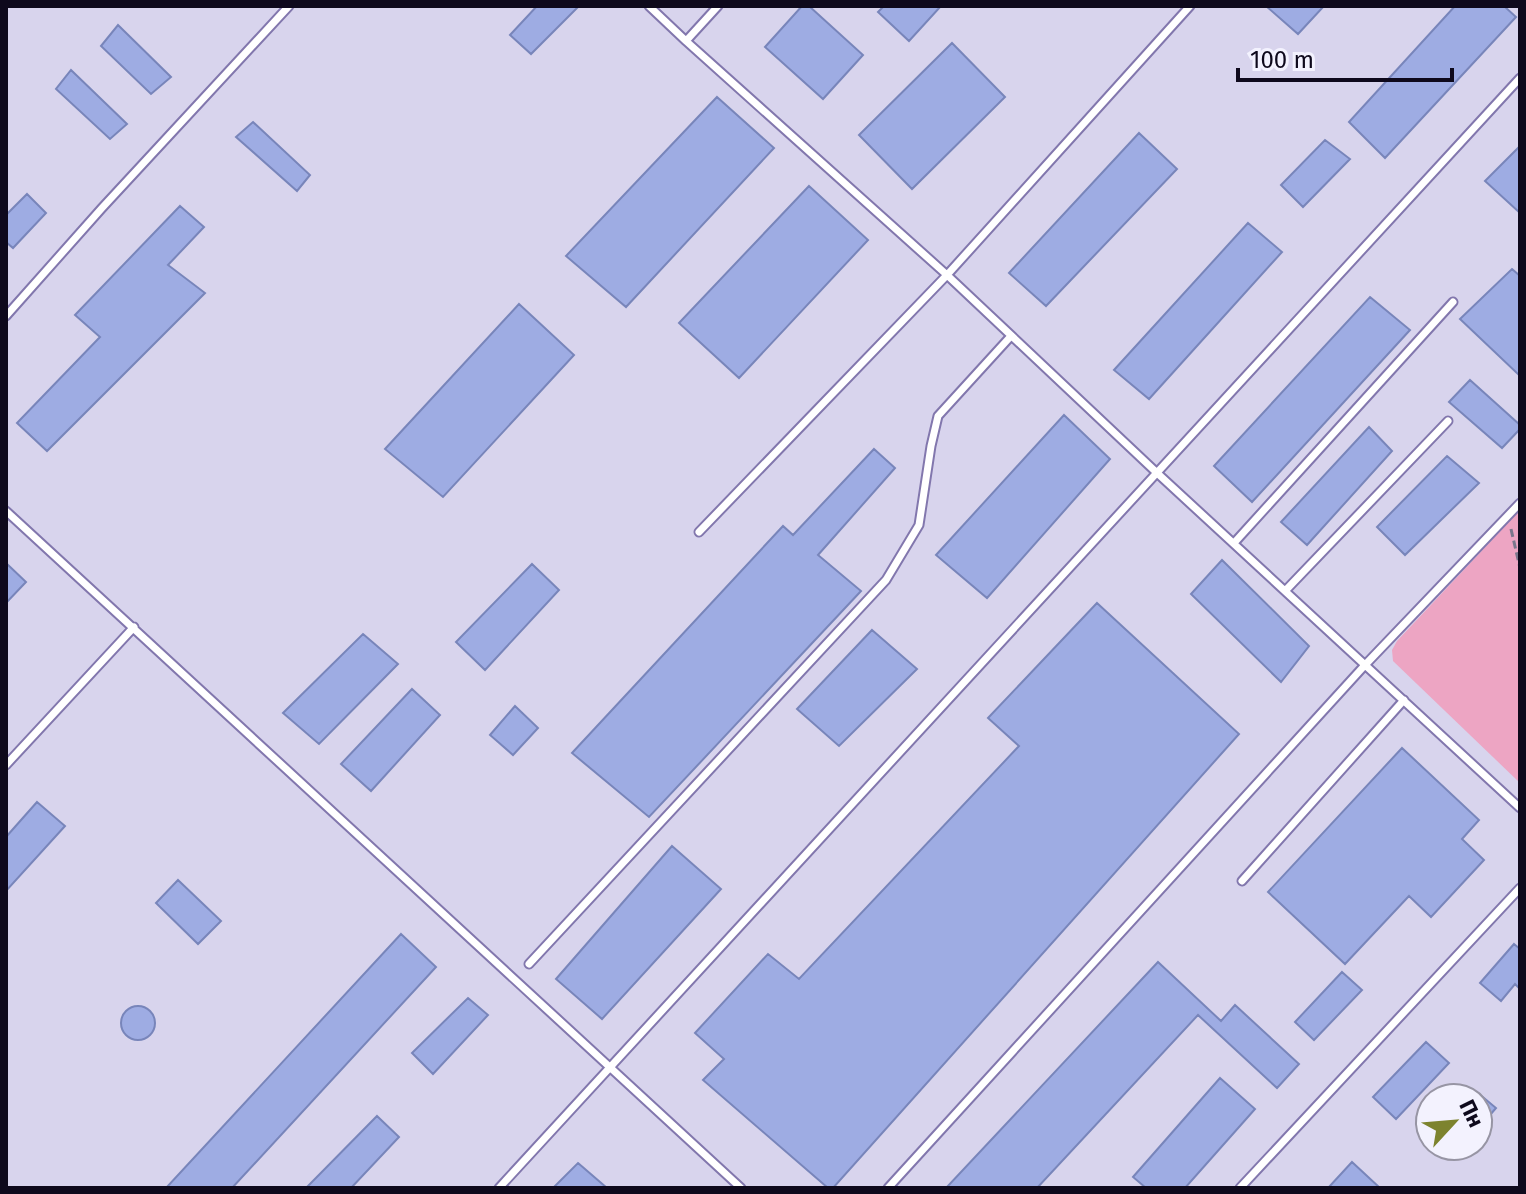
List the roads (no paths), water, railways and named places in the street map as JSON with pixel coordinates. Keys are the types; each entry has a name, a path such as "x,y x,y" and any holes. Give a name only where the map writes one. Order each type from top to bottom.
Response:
{"lane":[{"path":"6,316 289,6"},
{"path":"649,6 947,275 1520,808"},
{"path":"686,41 718,6"},
{"path":"699,532 947,275 1190,6"},
{"path":"499,1188 1520,78"},
{"path":"1234,543 1453,302"},
{"path":"529,964 886,580 919,525 938,416 1011,336"},
{"path":"1285,591 1448,421"},
{"path":"888,1188 1365,665 1520,503"},
{"path":"6,511 741,1188"},
{"path":"6,765 134,627"},
{"path":"1242,881 1404,700"},
{"path":"1240,1188 1520,888"}]}
